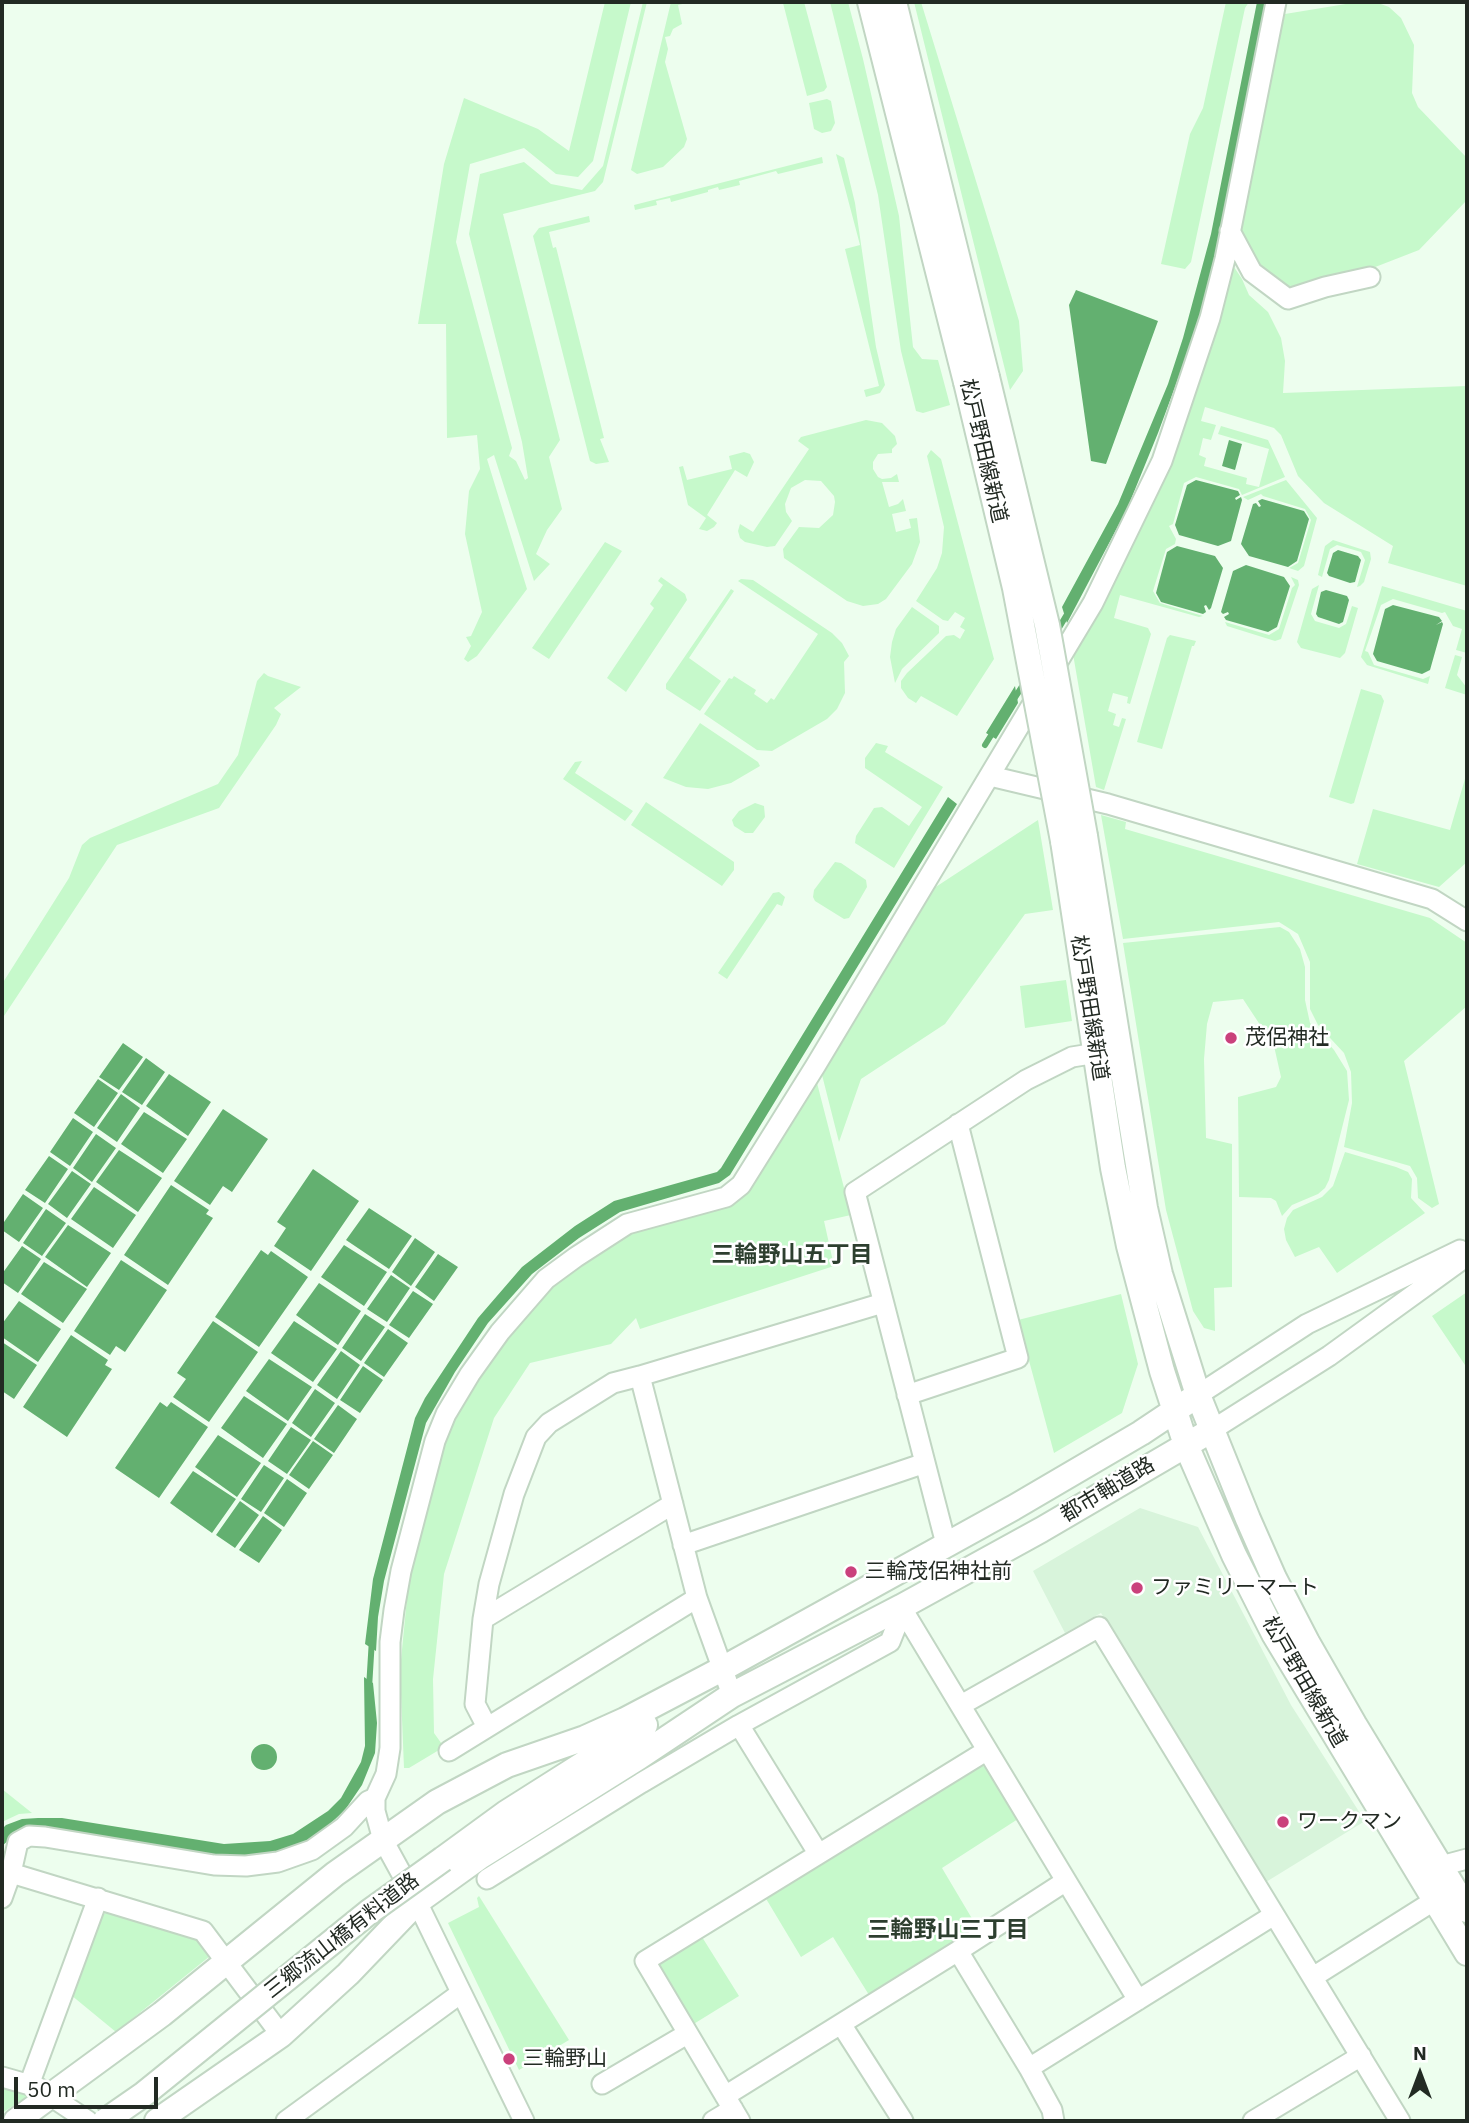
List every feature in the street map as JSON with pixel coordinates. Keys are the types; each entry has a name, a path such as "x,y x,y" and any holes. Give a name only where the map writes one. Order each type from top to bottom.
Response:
{"main road":[{"name":"松戸野田線新道","path":"870,2 1047,625 1074,838 1097,1053 1114,1168 1129,1246 1174,1411 1234,1555 1274,1634 1467,1953"},
{"name":"松戸野田線新道","path":"894,2 977,379"},
{"name":"松戸野田線新道","path":"1074,838 1145,1208 1160,1274 1198,1395 1226,1470 1307,1642 1467,1910"},
{"name":"都市軸道路","path":"722,1669 1130,1439 1198,1395"},
{"name":"都市軸道路","path":"732,1695 898,1617 1212,1430"},
{"name":"三郷流山橋有料道路","path":"105,2121 145,2094 369,1912 506,1813 666,1711 722,1669"},
{"path":"16,2121 162,2014 335,1874 437,1802 485,1775 625,1720 722,1669"},
{"name":"三郷流山橋有料道路","path":"588,1762 673,1718 732,1695"},
{"path":"157,2121 281,2035 348,1974 417,1902 481,1856 732,1695"}],"street":[{"path":"524,2121 417,1902 383,1840 375,1811 375,1798 386,1774 390,1748 390,1642 401,1571 435,1441 452,1404 500,1332 547,1279 627,1224 726,1197 741,1185 1093,603 1162,461 1210,318 1276,2"},
{"path":"1230,231 1252,272 1288,299 1370,277"},
{"path":"990,776 1108,804 1432,899 1467,921"},
{"path":"946,1544 855,1192 1026,1080 1072,1057 1097,1053"},
{"path":"907,1395 1018,1359 958,1124"},
{"path":"1198,1395 1307,1324 1467,1247"},
{"name":"都市軸道路","path":"1212,1430 1329,1356 1467,1256"},
{"path":"487,1727 475,1704 489,1584 514,1494 536,1437 549,1423 613,1383 883,1303"},
{"path":"640,1376 697,1598 732,1695"},
{"path":"683,1545 925,1463"},
{"path":"483,1619 673,1504"},
{"path":"449,1751 697,1598"},
{"path":"898,1617 961,1704 986,1751 1138,2000"},
{"path":"487,1879 739,1725 890,1642 898,1617"},
{"path":"961,1704 1099,1626 1400,2121"},
{"path":"739,1725 818,1853"},
{"path":"733,2109 645,1961 986,1751"},
{"path":"2,1898 18,1842 29,1836 214,1865 246,1866 278,1862 312,1850 344,1827 368,1801 375,1798"},
{"path":"1441,1866 1467,1859"},
{"path":"11,1873 203,1931 281,2035"},
{"path":"713,2121 733,2109 841,2024 1066,1881"},
{"path":"29,2085 98,1898"},
{"path":"1313,1977 1435,1900"},
{"path":"1029,2068 1274,1915"},
{"path":"958,1951 1029,2068 1052,2110 1055,2121"},
{"path":"286,2121 461,1993"},
{"path":"841,2024 903,2121"},
{"path":"602,2084 687,2034"},
{"path":"1253,2121 1360,2056"},
{"path":"2,2077 29,2085 52,2096 88,2121"}],"shaded area":[{"path":"605,2 631,2 593,161 578,177 556,174 524,148 470,164 456,242 512,448 509,456 516,461 525,480 528,478 522,442 469,234 480,174 524,162 551,184 582,190 603,166 643,2 647,2 603,182 595,191 503,214 560,440 549,457 562,509 547,530 536,554 550,564 534,581 494,455 487,459 527,589 477,656 468,662 464,659 471,646 466,637 471,636 482,612 465,534 469,491 480,469 477,435 447,438 446,324 418,324 444,164 464,98 538,129 569,151"},
{"path":"671,2 691,2 678,5 682,24 673,29 670,36 665,37 668,49 665,62 687,139 684,147 663,167 637,174 631,170"},
{"path":"804,2 827,87 824,91 807,96 783,3"},
{"path":"830,2 848,2 863,59 899,216 913,347 922,359 938,360 950,405 923,413 916,411 901,351 878,195"},
{"path":"914,2 921,2 1019,321 1023,371 1010,390"},
{"path":"1226,2 1249,2 1245,8 1191,262 1185,269 1161,264 1190,134 1203,108"},
{"path":"1257,2 1267,2 1215,262 1192,341 1127,509 1067,623 1062,607 1118,504 1168,384 1183,338 1211,234"},
{"path":"1358,2 1378,3 1389,7 1401,18 1414,45 1412,93 1418,107 1467,158 1467,200 1419,250 1347,278 1290,291 1254,264 1241,230 1260,139 1262,112 1285,14"},
{"path":"827,99 831,101 835,123 831,131 822,133 814,129 809,103"},
{"path":"836,154 844,158 855,203 876,347 885,385 880,393 866,397 864,390 879,386 845,249 860,245"},
{"path":"822,157 823,163 778,174 776,171 739,181 740,185 719,190 718,187 671,202 670,198 656,201 657,205 635,210 634,205"},
{"path":"589,216 590,222 549,232 553,248 556,247 604,438 600,439 609,462 596,464 590,461 533,236 539,228"},
{"path":"1234,267 1249,295 1268,312 1281,338 1285,361 1283,393 1467,386 1467,586 1388,563 1393,546 1324,503 1298,476 1281,435 1274,428 1205,407 1201,421 1216,425 1211,440 1203,438 1199,455 1206,458 1204,466 1247,478 1246,484 1259,487 1269,449 1218,434 1221,426 1268,440 1285,477 1242,495 1239,489 1196,477 1184,483 1173,524 1169,526 1176,539 1175,544 1166,549 1153,591 1160,603 1203,616 1120,595 1114,618 1148,628 1151,634 1130,704 1127,703 1128,697 1113,693 1108,711 1116,714 1113,725 1119,727 1122,718 1126,719 1104,790 1096,787 1073,654 1111,589 1160,487 1213,344"},
{"path":"1076,290 1158,321 1106,464 1091,461 1069,305"},
{"path":"866,420 882,423 895,436 897,444 892,453 878,454 873,462 873,469 882,479 897,474 899,482 882,482 889,507 903,499 906,511 892,514 896,532 911,528 909,519 917,518 920,542 912,564 886,599 878,604 863,606 847,601 784,558 783,549 799,527 819,528 833,515 834,496 821,481 805,480 791,488 785,504 786,512 792,521 775,546 745,542 738,531 740,524 753,532 809,449 798,441 801,437"},
{"path":"1229,440 1242,444 1235,470 1222,466"},
{"path":"931,450 941,459 994,659 957,716 921,696 916,703 908,698 901,688 901,681 907,673 946,636 954,635 960,639 965,630 960,627 965,618 955,612 948,621 943,620 916,601 937,568 942,553 944,527 927,456"},
{"path":"744,452 750,454 754,462 747,477 735,470 707,515 717,523 707,531 699,529 706,518 688,505 679,467 683,466 687,480 732,469 729,456"},
{"path":"1196,480 1238,491 1240,495 1235,498 1236,500 1241,497 1242,500 1231,541 1218,546 1179,535 1175,525 1187,485"},
{"path":"1286,480 1317,518 1304,566 1298,571 1289,568 1298,563 1311,520 1305,509 1261,494 1248,500 1243,497"},
{"path":"1262,499 1304,511 1309,519 1297,561 1288,567 1249,556 1241,544 1253,504 1261,506 1258,501"},
{"path":"1333,540 1370,552 1371,559 1364,582 1360,586 1357,587 1365,560 1361,552 1337,545 1330,549 1322,577 1318,575 1325,546"},
{"path":"605,542 622,551 549,659 532,648"},
{"path":"1177,546 1215,556 1223,568 1211,608 1209,610 1204,606 1206,612 1203,614 1161,602 1156,593 1167,552"},
{"path":"1338,550 1358,556 1361,560 1355,582 1350,583 1327,573 1333,553"},
{"path":"1246,565 1284,577 1290,586 1277,627 1268,632 1226,620 1224,617 1228,612 1221,612 1233,571"},
{"path":"661,577 685,594 687,600 626,692 607,678 654,608 650,604 663,585 658,581"},
{"path":"1291,577 1298,580 1299,585 1281,639 1275,641 1227,626 1225,622 1269,635 1279,629 1295,585"},
{"path":"753,580 832,633 849,656 844,662 845,693 837,709 827,719 772,751 757,750 704,714 729,678 734,676 756,690 754,694 767,703 771,698 774,700 818,634 738,581"},
{"path":"1319,585 1311,614 1315,621 1339,628 1346,624 1352,606 1358,608 1345,653 1340,658 1301,648 1297,642 1312,589"},
{"path":"1382,586 1467,611 1467,653 1456,650 1462,629 1453,626 1445,612 1393,599 1381,605 1365,651 1374,665 1423,679 1430,676 1428,684 1367,665 1361,657"},
{"path":"731,589 734,591 689,658 721,681 700,711 666,689 666,684"},
{"path":"1326,590 1347,596 1349,600 1343,622 1339,624 1316,614 1321,592"},
{"path":"1393,605 1439,617 1442,621 1436,625 1442,622 1443,624 1430,670 1422,674 1377,661 1373,654 1385,609"},
{"path":"912,607 939,626 939,633 902,669 895,683 890,657 892,642 896,629"},
{"path":"1170,635 1196,641 1192,646 1162,749 1137,742"},
{"path":"1455,655 1462,657 1457,675 1467,688 1467,695 1445,688"},
{"path":"264,673 301,687 274,708 281,714 276,725 219,808 117,845 2,1019 2,984 69,878 82,845 90,838 218,784 238,755 257,681"},
{"path":"1015,686 1018,703 996,739 986,733"},
{"path":"1361,689 1381,695 1384,701 1354,803 1351,804 1329,797"},
{"path":"700,723 760,766 731,783 708,789 686,787 663,778"},
{"path":"876,743 888,746 885,752 943,787 894,868 855,843 856,836 874,808 882,807 909,826 922,807 865,768 865,758"},
{"path":"582,761 575,773 633,811 625,821 563,779 575,762"},
{"path":"1467,772 1467,862 1439,887 1357,864 1373,809 1450,830"},
{"path":"948,797 957,804 730,1175 719,1183 620,1212 579,1238 532,1274 488,1323 455,1372 426,1423 384,1581 376,1651 365,1644 373,1579 415,1418 425,1398 478,1318 522,1267 575,1226 614,1201 717,1172 721,1168"},
{"path":"646,802 734,862 734,870 722,886 631,825"},
{"path":"755,803 764,806 765,817 753,833 745,833 734,826 732,820 739,811"},
{"path":"1101,815 1126,822 1125,829 1430,918 1467,943 1467,1006 1404,1061 1439,1204 1432,1208 1418,1198 1417,1178 1410,1166 1344,1147 1352,1103 1351,1072 1344,1053 1318,1025 1310,1009 1310,962 1298,934 1279,922 1123,939"},
{"path":"1038,820 1053,910 1025,914 945,1024 861,1079 839,1142 821,1071 928,892"},
{"path":"835,862 841,863 866,880 867,887 849,918 844,919 815,901 813,897 814,890"},
{"path":"779,892 785,897 782,906 777,904 727,979 718,973 773,893"},
{"path":"1280,927 1289,932 1300,949 1305,967 1305,1000 1310,1023 1334,1050 1347,1071 1349,1100 1325,1188 1318,1194 1292,1205 1282,1216 1276,1201 1271,1198 1239,1197 1238,1097 1276,1087 1281,1077 1274,1046 1243,999 1213,1002 1207,1024 1204,1059 1206,1138 1232,1144 1232,1287 1214,1288 1215,1331 1204,1328 1193,1311 1166,1210 1123,943"},
{"path":"1066,980 1072,1021 1025,1028 1020,986"},
{"path":"123,1043 143,1057 119,1090 99,1077"},
{"path":"146,1058 165,1072 142,1105 122,1092"},
{"path":"169,1074 211,1102 188,1136 146,1106"},
{"path":"98,1079 118,1093 94,1127 74,1113"},
{"path":"816,1079 851,1215 824,1221 834,1266 640,1329 636,1318 611,1344 530,1363 494,1418 444,1574 433,1679 434,1733 444,1747 409,1768 404,1768 400,1670 408,1588 442,1445 461,1409 502,1342 535,1302 580,1264 629,1232 734,1202"},
{"path":"121,1094 140,1108 117,1142 97,1128"},
{"path":"223,1109 268,1139 232,1192 223,1186 210,1205 174,1181"},
{"path":"144,1112 187,1139 163,1173 121,1144"},
{"path":"73,1118 93,1132 70,1166 50,1152"},
{"path":"96,1134 116,1148 92,1182 73,1168"},
{"path":"119,1150 162,1178 138,1212 96,1182"},
{"path":"1345,1152 1408,1172 1412,1179 1411,1198 1425,1213 1337,1273 1319,1247 1295,1257 1286,1240 1284,1229 1293,1210 1322,1197 1333,1186"},
{"path":"49,1156 68,1169 45,1203 25,1190"},
{"path":"313,1169 359,1201 311,1271 274,1246 286,1228 277,1222"},
{"path":"72,1171 91,1184 67,1218 48,1204"},
{"path":"171,1185 209,1210 206,1214 213,1218 168,1285 124,1255"},
{"path":"94,1187 136,1215 113,1248 71,1219"},
{"path":"23,1194 43,1208 19,1242 2,1230 2,1225"},
{"path":"369,1208 412,1236 389,1269 346,1240"},
{"path":"46,1209 66,1223 42,1256 23,1243"},
{"path":"68,1225 111,1253 87,1287 45,1257"},
{"path":"415,1238 435,1252 411,1286 392,1272"},
{"path":"344,1245 387,1272 364,1306 321,1277"},
{"path":"22,1246 41,1259 18,1293 2,1282 2,1274"},
{"path":"261,1250 268,1255 271,1251 308,1277 259,1347 215,1317"},
{"path":"438,1254 458,1267 434,1301 415,1287"},
{"path":"121,1260 167,1290 125,1352 116,1346 110,1355 74,1331"},
{"path":"44,1262 87,1289 63,1323 21,1294"},
{"path":"391,1275 410,1288 387,1322 367,1309"},
{"path":"319,1283 361,1311 338,1345 296,1315"},
{"path":"413,1291 433,1304 409,1338 389,1325"},
{"path":"1467,1292 1467,1368 1432,1316"},
{"path":"1121,1294 1138,1364 1122,1413 1054,1453 1018,1320"},
{"path":"19,1301 61,1329 38,1362 2,1337 2,1324"},
{"path":"365,1314 385,1327 361,1361 342,1348"},
{"path":"213,1321 258,1352 209,1422 173,1397 186,1379 177,1373"},
{"path":"294,1321 337,1349 313,1382 271,1353"},
{"path":"388,1329 408,1343 384,1377 364,1363"},
{"path":"71,1335 108,1360 105,1365 112,1369 67,1437 23,1407"},
{"path":"2,1342 37,1365 14,1399 2,1391"},
{"path":"341,1351 360,1365 337,1399 317,1385"},
{"path":"269,1359 312,1387 288,1421 246,1391"},
{"path":"363,1366 383,1380 360,1413 340,1400"},
{"path":"315,1389 335,1403 311,1437 292,1423"},
{"path":"244,1396 287,1424 263,1458 221,1428"},
{"path":"160,1402 167,1407 171,1402 208,1427 159,1498 115,1468"},
{"path":"338,1405 357,1419 334,1453 314,1439"},
{"path":"291,1427 311,1440 287,1474 268,1461"},
{"path":"218,1435 261,1463 237,1497 195,1467"},
{"path":"313,1441 333,1455 309,1489 289,1475"},
{"path":"264,1465 284,1478 261,1512 241,1499"},
{"path":"193,1471 236,1499 212,1533 170,1503"},
{"path":"287,1479 307,1493 284,1527 264,1513"},
{"path":"240,1501 259,1515 235,1548 216,1535"},
{"path":"1140,1508 1198,1527 1291,1705 1365,1821 1266,1882 1101,1613 1065,1633 1033,1571"},
{"path":"263,1516 282,1530 259,1563 239,1550"},
{"path":"364,1677 373,1683 377,1723 375,1753 362,1785 345,1810 319,1834 301,1845 263,1856 226,1858 10,1839 2,1846 2,1829 6,1825 22,1819 38,1818 62,1818 224,1844 270,1841 293,1834 328,1811 341,1798 361,1762 365,1746"},
{"path":"264,1744 273,1748 277,1757 273,1766 264,1770 255,1766 251,1757 255,1748"},
{"path":"978,1765 987,1767 1018,1819 942,1868 977,1927 869,1995 833,1937 801,1957 765,1897"},
{"path":"2,1789 32,1813 19,1814 2,1822"},
{"path":"479,1896 569,2040 519,2070 448,1923 479,1907"},
{"path":"112,1910 192,1935 210,1956 116,2032 71,1995 98,1917"},
{"path":"702,1937 739,1996 692,2025 659,1970 661,1961"},
{"path":"2,2084 33,2093 2,2113"}],"waterway":[{"path":"1057,631 1069,611"},
{"path":"1012,702 1025,682"},
{"path":"985,745 995,729"},
{"path":"369,1688 372,1639"}],"place":[{"name":"茂侶神社","path":"1231,1038"},
{"name":"三輪茂侶神社前","path":"851,1572"},
{"name":"ファミリーマート","path":"1137,1588"},
{"name":"ワークマン","path":"1283,1822"},
{"name":"三輪野山","path":"509,2059"}],"district":[{"name":"三輪野山五丁目","path":"792,1255"},
{"name":"三輪野山三丁目","path":"948,1930"}]}
